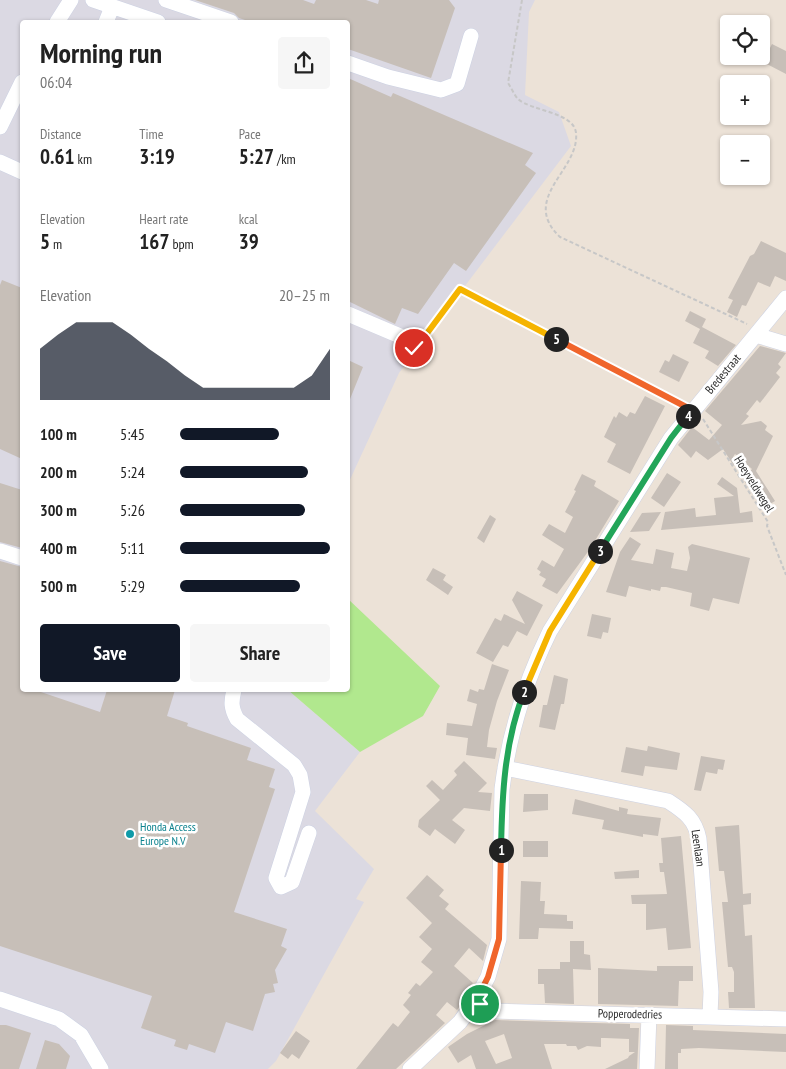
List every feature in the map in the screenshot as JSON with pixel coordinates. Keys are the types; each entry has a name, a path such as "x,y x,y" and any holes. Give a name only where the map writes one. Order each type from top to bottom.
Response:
{"street":[{"path":"58,20 71,0"},
{"path":"94,0 147,20"},
{"path":"166,0 225,20"},
{"path":"107,20 112,6"},
{"path":"350,64 441,90 457,84 471,36"},
{"path":"0,128 20,86"},
{"path":"0,162 20,171"},
{"name":"Bredestraat","path":"410,1069 460,1022 476,1001 488,977 499,939 502,789 505,768 520,701 550,631 671,438 692,410 786,298"},
{"path":"350,315 419,344"},
{"path":"758,332 786,344"},
{"path":"0,551 20,557"},
{"path":"233,692 231,700 232,710 238,719 294,765 300,775 303,792 276,878 281,887 292,882 308,833"},
{"name":"Leenlaan","path":"505,768 668,800 688,813 696,826 699,840 711,992 710,1015"},
{"path":"0,999 59,1019 80,1034 101,1069"},
{"name":"Popperodedries","path":"476,1001 494,1011 710,1015 786,1019"},
{"path":"647,1069 649,1015"}],"path":[{"path":"522,0 508,83 519,99 571,122 576,132 575,146 549,196 545,215 552,229 560,237 758,332"},
{"name":"Hoeyveldwegel","path":"419,344 460,289 700,414 768,522 767,526 786,575"}],"shaded area":[{"path":"0,0 535,0 529,12 525,95 559,112 571,146 399,373 350,480 350,20 20,20 20,692 290,692 360,752 315,811 374,869 356,899 364,902 276,1061 268,1069 0,1069"}],"green space":[{"path":"350,601 440,686 423,716 360,752 290,692 350,692"}],"building":[{"path":"195,0 303,0 314,4 316,0 366,0 378,4 379,0 449,0 455,8 431,78 350,50 350,20 245,20 239,18 234,13"},
{"path":"772,44 786,51 786,74 769,65"},
{"path":"350,79 391,97 393,93 533,153 525,165 536,173 466,271 454,263 418,314 402,308 395,324 350,302"},
{"path":"761,241 786,253 786,281 775,276 770,287 758,282 746,306 742,305 737,317 727,312 733,300 728,298 750,256 754,254"},
{"path":"2,280 20,287 20,458 0,449 0,285"},
{"path":"690,311 706,319 702,327 736,345 718,366 705,358 709,351 693,343 700,329 685,321"},
{"path":"760,346 786,353 778,364 781,367 776,373 780,377 760,403 757,400 746,414 749,416 741,425 761,421 767,426 765,430 773,436 756,471 775,501 762,509 743,479 752,469 735,454 733,457 734,466 723,449 708,460 696,451 691,458 678,445 692,427 709,440 722,425 705,411"},
{"path":"673,354 689,362 679,382 659,372 665,360 669,362"},
{"path":"350,361 363,367 350,399"},
{"path":"645,396 665,406 630,474 607,462 616,444 604,437 614,416 616,418 619,412 627,417 630,412 635,414"},
{"path":"667,473 681,482 664,507 651,498"},
{"path":"582,474 596,481 594,486 619,501 590,549 557,594 542,586 546,579 539,575 541,572 537,569 542,560 554,567 564,549 542,535 549,524 565,533 573,517 565,512"},
{"path":"722,477 737,488 740,513 752,511 753,522 661,530 665,512 695,508 696,517 716,515 714,498 734,496 717,484"},
{"path":"0,483 20,489 20,547 0,542"},
{"path":"661,512 649,531 630,532 642,513"},
{"path":"490,515 496,519 484,543 477,538"},
{"path":"630,537 641,544 631,560 653,564 656,549 674,553 671,568 687,571 690,558 688,547 692,544 750,558 739,604 713,598 709,611 690,606 692,593 666,587 661,587 660,591 651,589 651,591 629,586 626,597 606,592 620,552"},
{"name":"Honda Access Europe N.V","path":"0,561 20,566 20,692 41,692 100,712 106,692 174,692 167,716 188,723 187,726 251,748 247,760 275,769 269,787 275,789 234,912 287,929 281,946 287,949 275,970 278,983 273,984 275,992 265,994 253,1031 226,1022 215,1053 189,1044 187,1050 174,1046 176,1040 141,1028 152,996 0,946"},
{"path":"433,568 446,575 443,580 453,587 448,595 426,580"},
{"path":"517,591 543,605 527,636 517,631 508,647 503,645 493,662 476,653 495,618 501,621 504,614 525,624 512,600"},
{"path":"592,614 611,618 608,633 603,632 601,639 587,636"},
{"path":"492,664 509,670 497,701 489,730 487,747 497,748 495,759 466,755 468,738 446,735 447,723 472,726 477,704 467,701 470,689 478,692 479,689 484,690"},
{"path":"554,675 568,679 564,704 561,704 555,730 539,727 543,705 547,705"},
{"path":"648,746 680,753 677,770 645,766 643,776 621,772 626,747 647,751"},
{"path":"701,756 725,760 723,770 718,769 717,774 706,772 701,791 694,790"},
{"path":"464,761 487,783 478,792 492,793 490,811 464,808 452,820 465,830 455,844 435,829 430,836 418,827 419,820 440,800 426,786 432,780 443,790 457,775 454,771"},
{"path":"524,794 548,794 548,810 523,812"},
{"path":"575,799 619,811 619,807 628,809 627,814 661,818 658,836 643,834 643,837 602,829 604,820 572,814"},
{"path":"739,825 743,894 751,893 751,904 743,905 745,936 752,935 755,1008 729,1008 728,992 734,992 734,972 732,967 728,967 722,902 728,902 724,871 719,871 715,827"},
{"path":"681,836 691,948 668,950 666,928 646,930 646,904 632,904 631,895 667,894 664,872 660,872 659,863 663,863 661,838"},
{"path":"523,841 548,841 548,857 523,857"},
{"path":"639,870 639,878 615,879 614,872"},
{"path":"427,875 444,890 439,896 449,904 445,909 487,945 483,961 469,948 454,966 473,983 466,991 467,996 457,1010 447,1002 436,1015 445,1023 396,1069 356,1069 393,1023 398,1027 410,1012 403,1005 411,995 408,993 416,983 420,986 433,972 421,962 432,949 419,937 432,923 406,898"},
{"path":"521,881 541,882 540,901 545,901 544,914 567,915 567,921 573,921 573,929 539,928 538,939 519,939"},
{"path":"570,941 584,941 584,954 590,955 591,970 573,969 574,1004 545,1003 544,984 538,984 538,969 560,969 560,962 570,962"},
{"path":"657,966 693,966 693,981 679,981 678,1006 598,1004 598,968 657,971"},
{"path":"495,1020 630,1024 630,1028 639,1028 637,1069 605,1069 628,1058 635,1052 629,1052 629,1039 601,1038 601,1047 587,1046 578,1050 576,1046 567,1046 566,1044 544,1044 552,1069 476,1069 471,1055 458,1063 448,1047 467,1034","holes":["504,1034 512,1058 496,1064 485,1041"]},
{"path":"0,1025 31,1033 19,1069 0,1069"},
{"path":"666,1025 693,1026 693,1030 786,1034 786,1052 699,1048 681,1049 681,1053 678,1053 678,1069 665,1069"},
{"path":"296,1031 310,1041 299,1059 292,1054 288,1059 280,1053"},
{"path":"45,1040 59,1044 70,1056 66,1069 36,1069"}],"place":[{"name":"Honda Access Europe N.V","path":"130,834"}],"route":[{"path":"414,348 460,289 692,410 671,438 550,631 520,701 511,733 502,789 499,939 488,977 476,1001 480,1004"}]}
